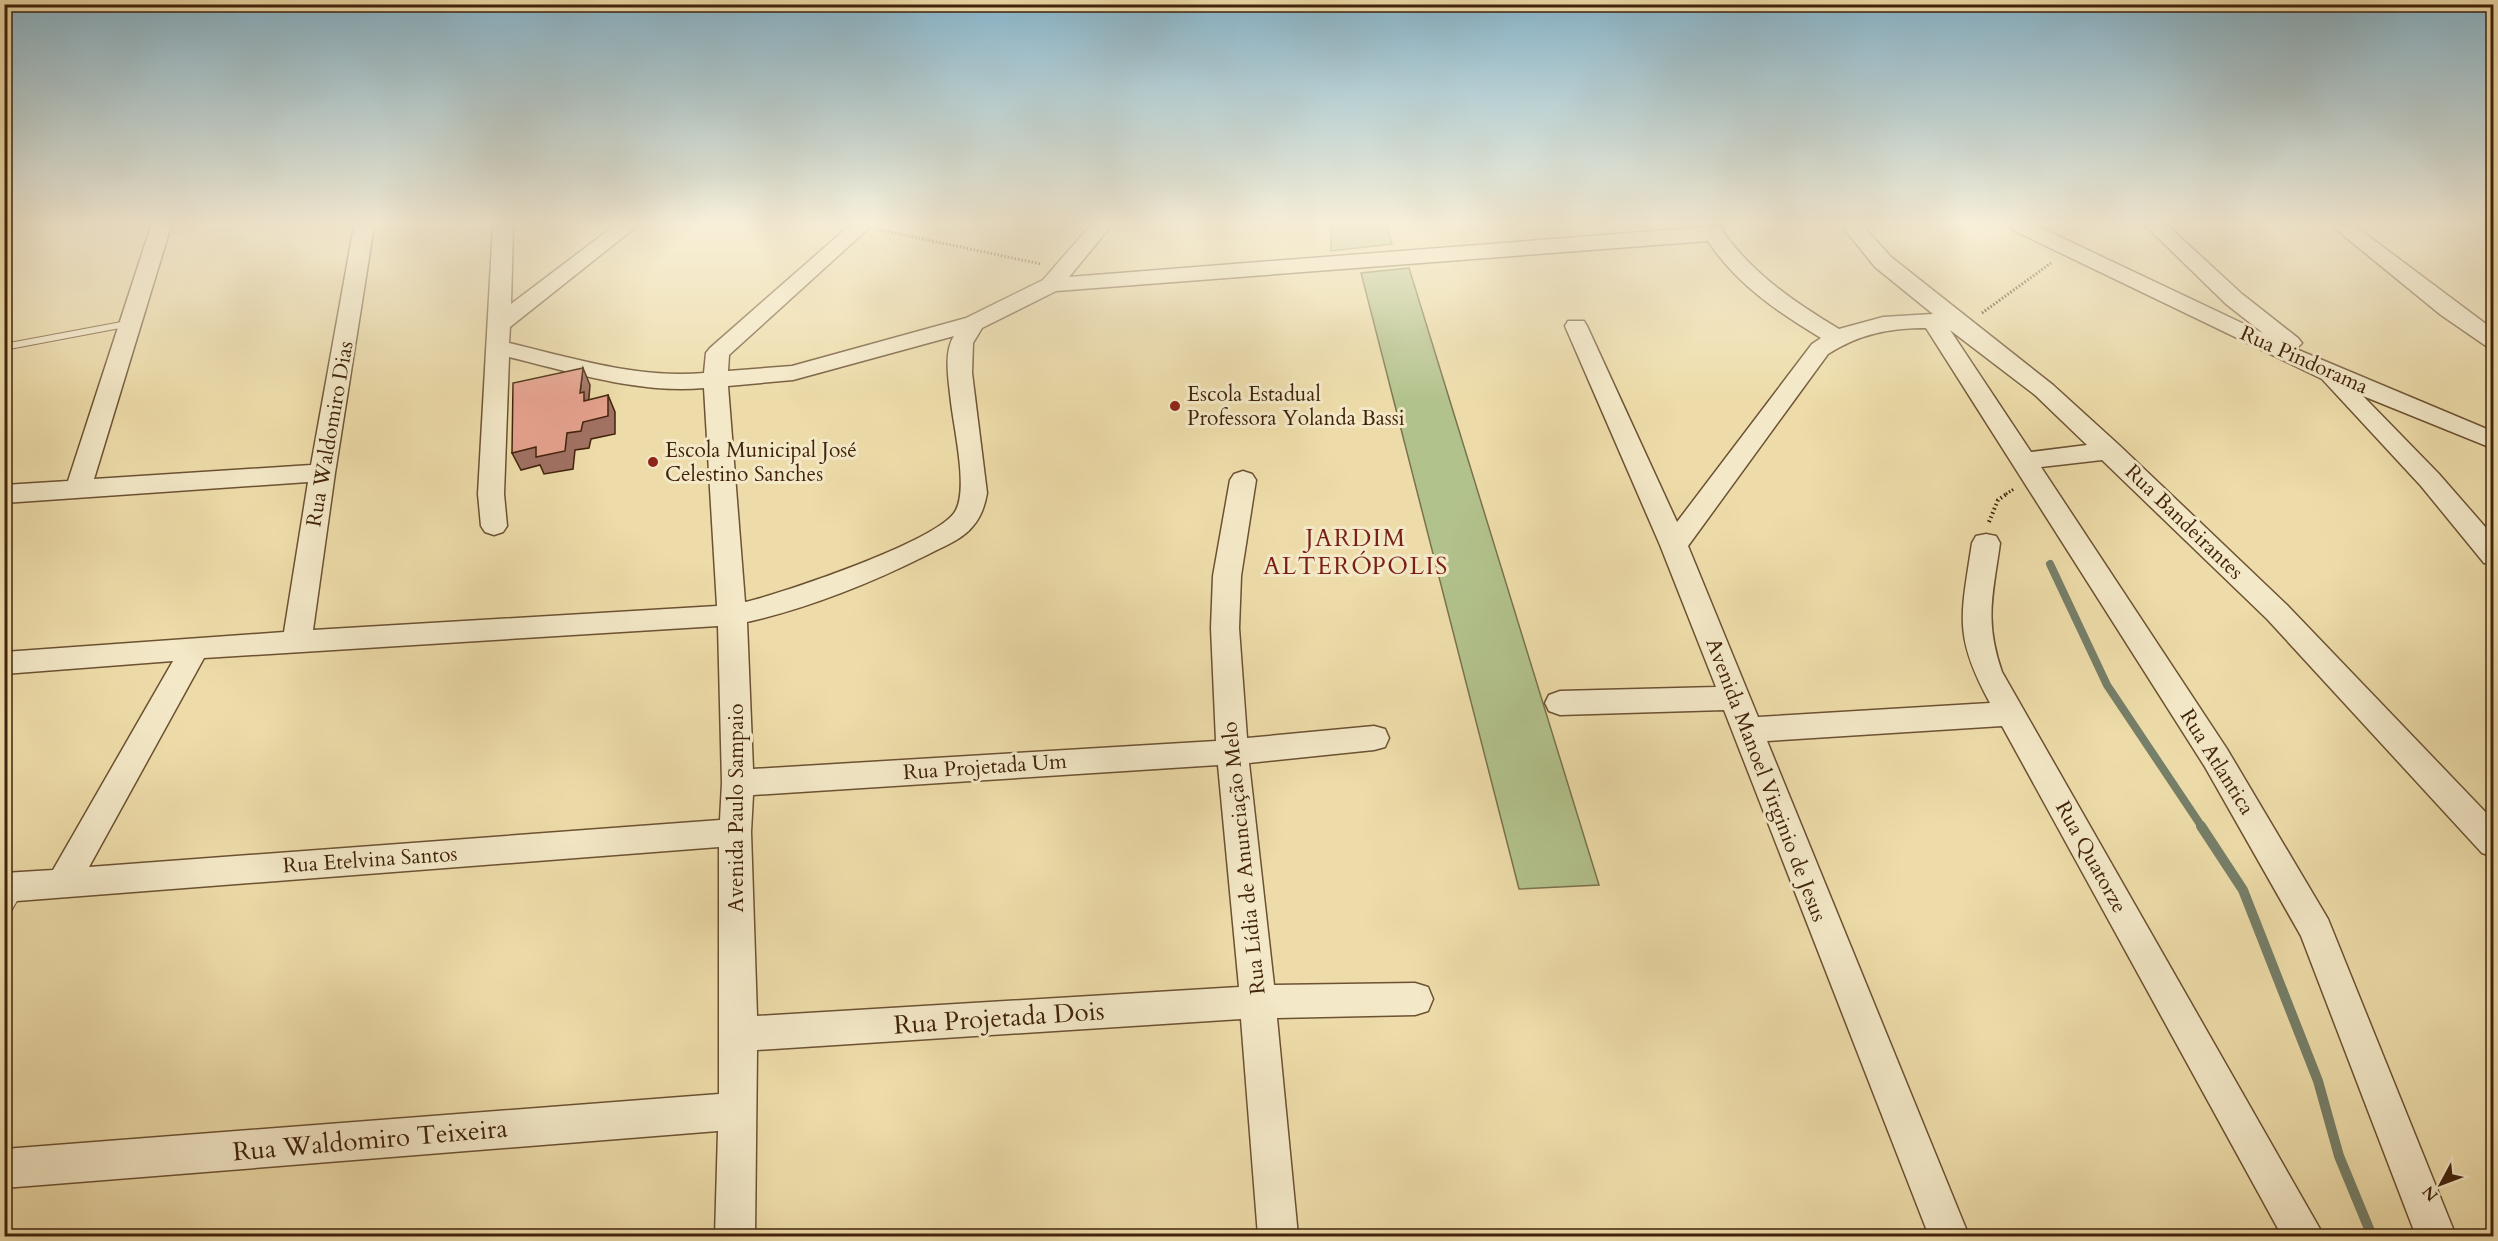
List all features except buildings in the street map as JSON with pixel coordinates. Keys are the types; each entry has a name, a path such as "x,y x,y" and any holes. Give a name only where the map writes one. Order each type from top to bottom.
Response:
{"street":[{"path":"78,489 144,284"},
{"name":"Rua Waldomiro Dias","path":"297,643 322,473 354,284"},
{"path":"494,526 491,494 501,284"},
{"path":"499,335 559,284"},
{"name":"Avenida Paulo Sampaio","path":"735,1236 739,1034 735,832 738,783 732,615 715,379 718,353 796,284"},
{"path":"499,335 641,378 688,382 793,374 974,323 1045,284"},
{"path":"1754,284 1779,303 1836,337"},
{"name":"Rua Bandeirantes","path":"1906,284 1946,322 2044,390 2110,451 2277,612 2493,843"},
{"name":"Rua Pindorama","path":"2140,284 2328,373 2493,441"},
{"path":"2219,284 2328,373 2430,480 2493,556"},
{"path":"2416,284 2493,341"},
{"path":"1674,545 1809,362 1836,337 1898,322 1946,322"},
{"name":"Rua Atlantica","path":"1946,322 2032,471 2216,758 2316,930 2436,1236"},
{"path":"4,663 195,648 732,615 784,604 830,588 944,535 963,521 971,508 974,493 960,373 961,343 974,323"},
{"name":"Avenida Manoel Virginio de Jesus","path":"1576,326 1674,545 1949,1236"},
{"path":"2032,471 2110,451"},
{"path":"4,494 322,473"},
{"name":"Rua Lídia de Anunciação Melo","path":"1243,480 1227,576 1225,628 1232,752 1258,1002 1278,1236"},
{"name":"Rua Quatorze","path":"1986,543 1976,628 1988,673 2304,1236"},
{"path":"63,883 195,648"},
{"path":"1560,704 1734,698"},
{"path":"1746,730 2010,714"},
{"name":"Rua Projetada Um","path":"738,783 1232,752 1374,738"},
{"name":"Rua Etelvina Santos","path":"9,894 63,883 735,832"},
{"name":"Rua Projetada Dois","path":"739,1034 1258,1002 1415,999"},
{"name":"Rua Waldomiro Teixeira","path":"4,1169 736,1111"}],"lane":[{"path":"4,347 132,323"}],"path":[{"path":"1946,322 1974,318 2022,284"},
{"path":"1986,543 1989,517 1998,500 2032,471"}],"green space":[{"path":"1364,284 1414,284 1599,885 1519,889"}],"waterway":[{"path":"2050,564 2107,685 2202,827"},
{"path":"2201,826 2243,890 2318,1081 2339,1156 2372,1236"}],"place":[{"name":"Escola Estadual Professora Yolanda Bassi","path":"1175,406"},
{"name":"Escola Municipal José Celestino Sanches","path":"653,462"}],"district":[{"name":"JARDIM ALTERÓPOLIS","path":"1356,552"}]}
